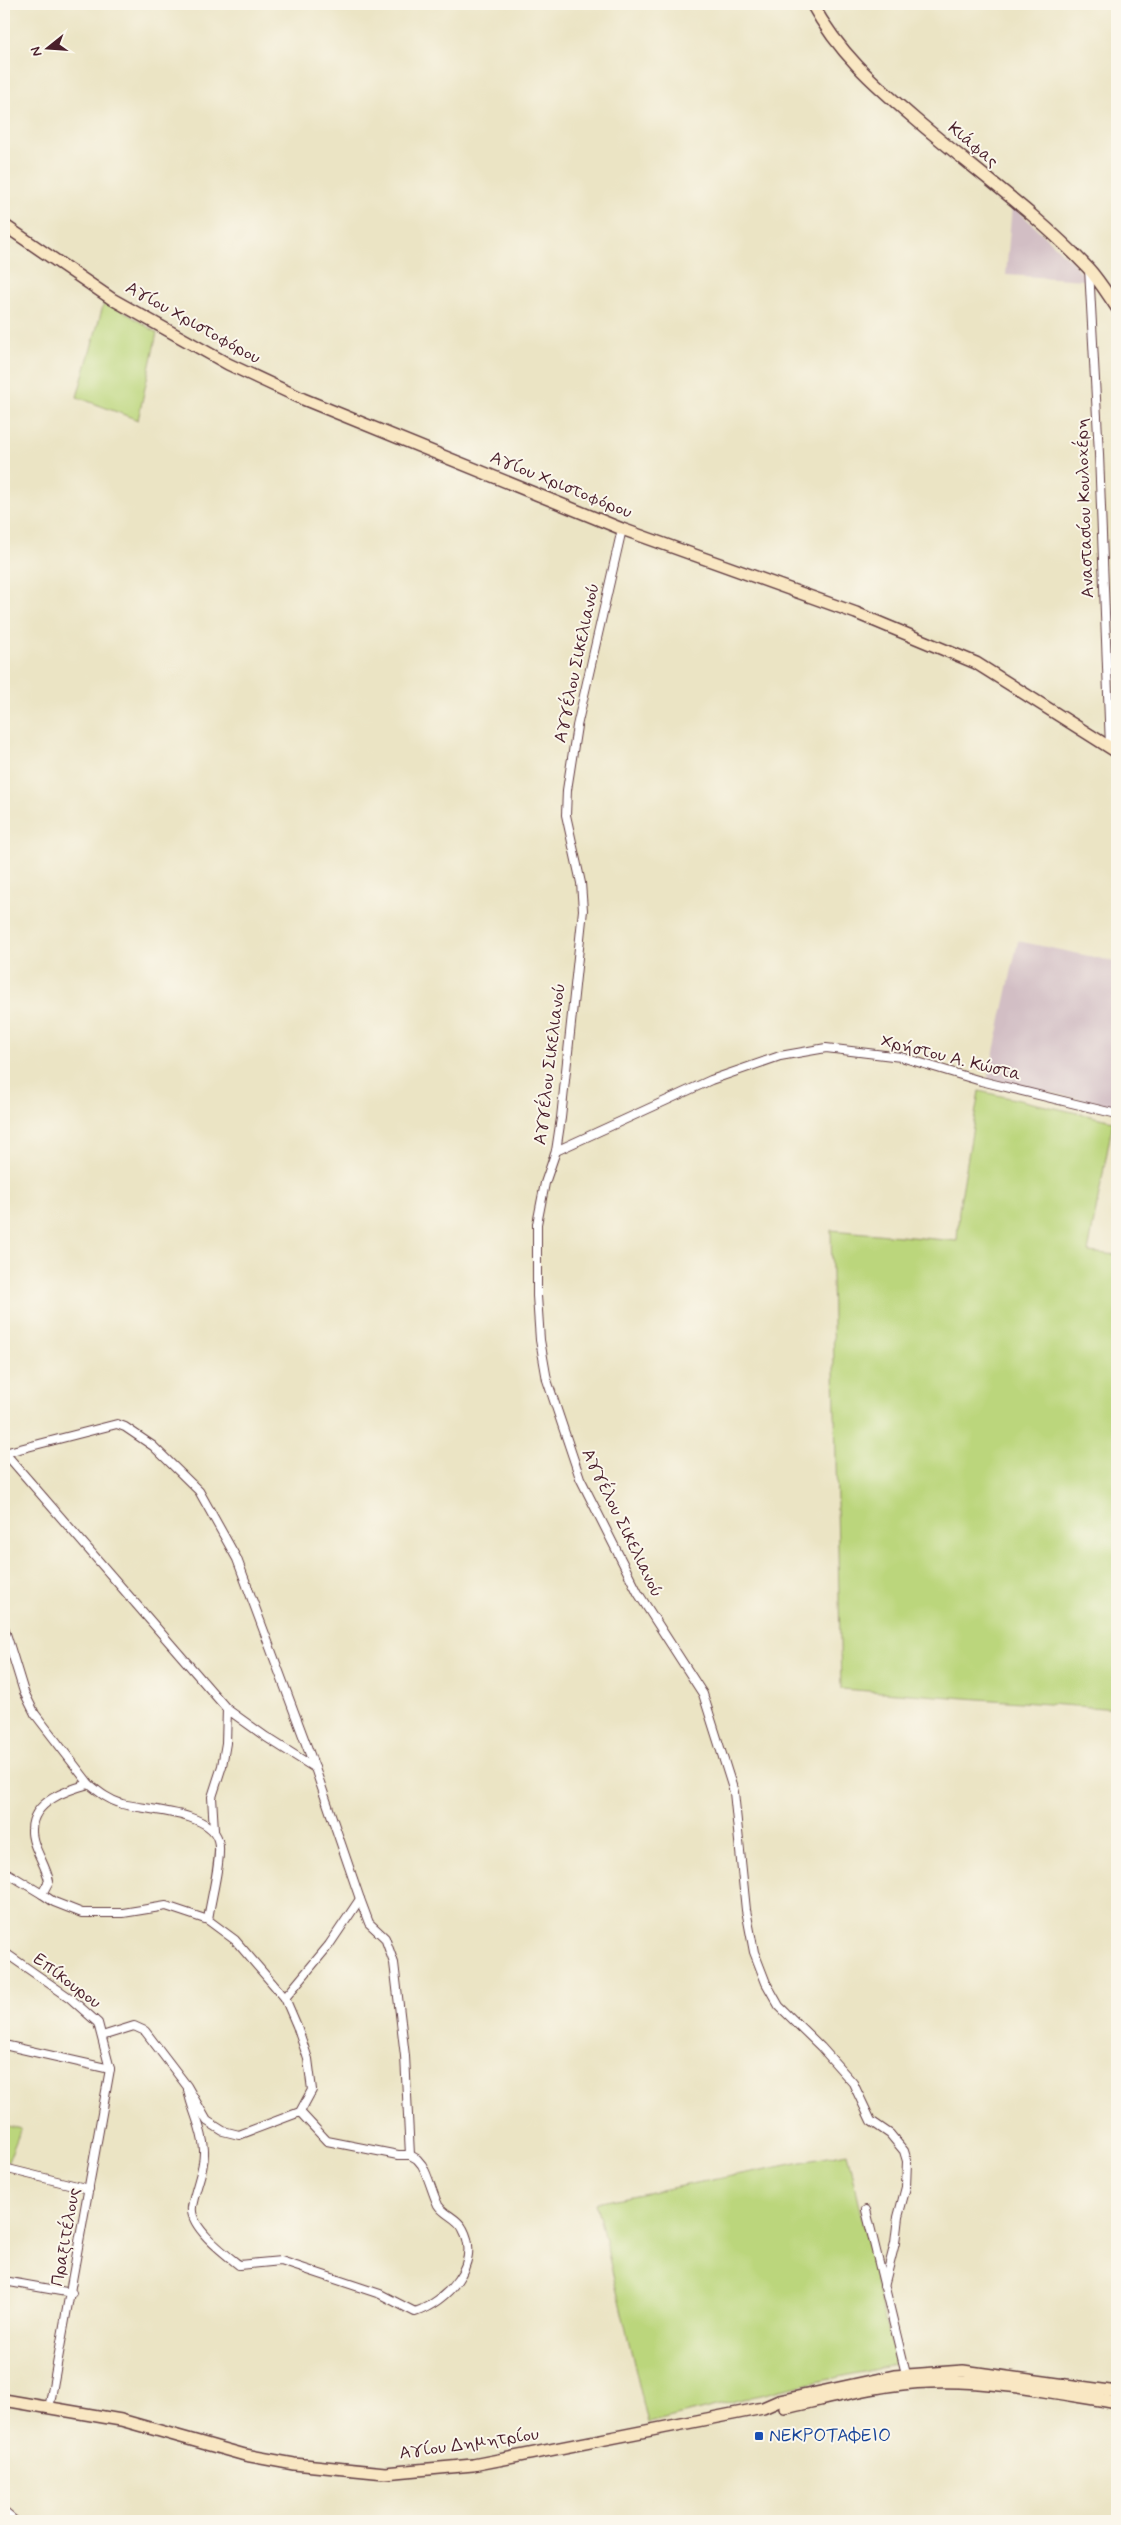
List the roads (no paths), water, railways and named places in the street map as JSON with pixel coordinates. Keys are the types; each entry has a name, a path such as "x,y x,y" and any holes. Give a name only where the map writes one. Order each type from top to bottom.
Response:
{"street":[{"name":"Κιάφας","path":"812,4 842,51 872,82 961,159 1025,209 1089,269 1117,308"},
{"name":"Αγίου Χριστοφόρου","path":"4,225 112,299 210,356 303,399 622,529 856,613 976,663 1113,749"},
{"name":"Αναστασίου Κουλοχέρη","path":"1089,269 1113,749"},
{"name":"Αγγέλου Σικελιανού","path":"622,529 577,726 567,790 566,815 580,883 582,910 556,1151 545,1184 537,1224 536,1296 540,1340 547,1380 580,1478 638,1593 703,1694 734,1792 746,1910 754,1952 766,1983 779,2006 821,2047 853,2083 872,2120 890,2134 904,2151 907,2161 906,2186 895,2243 884,2286"},
{"name":"Χρήστου Α. Κώστα","path":"556,1151 711,1080 780,1056 826,1048 901,1057 981,1081 1117,1114"},
{"path":"316,1768 266,1737 227,1709 4,1453 117,1424 125,1427 153,1446 199,1491 236,1559 316,1768 369,1923 385,1938 394,1963 405,2056 410,2155"},
{"path":"4,1627 24,1692 35,1714 89,1784 106,1798 122,1804 194,1819 214,1830"},
{"path":"208,1920 219,1842 214,1830 212,1797 222,1766 226,1743 227,1709"},
{"path":"42,1894 49,1881 31,1830 36,1816 49,1801 68,1790 89,1784"},
{"path":"4,1871 54,1902 82,1913 123,1913 166,1906 208,1920 235,1940 285,1998 308,2059 312,2090 300,2112 239,2134 223,2131 208,2121 187,2086 146,2031 134,2026 102,2036"},
{"path":"285,1998 330,1945 360,1899"},
{"name":"Επίκουρου","path":"4,1952 70,1998 98,2023 110,2069"},
{"path":"4,2044 110,2069"},
{"name":"Πραξιτέλους","path":"49,2409 72,2293 110,2069"},
{"path":"187,2086 192,2111 203,2132 205,2152 191,2209 196,2224 219,2249 239,2265 281,2261 380,2294 415,2312 423,2309 456,2285 467,2264 468,2245 463,2228 443,2212 418,2159 410,2155 398,2155 327,2141 300,2112"},
{"path":"4,2168 89,2190"},
{"name":"Αγγέλου Σικελιανού","path":"866,2210 906,2374"},
{"path":"4,2280 72,2293"},
{"name":"Αγίου Δημητρίου","path":"4,2400 121,2420 245,2455 284,2462 385,2473 473,2465 763,2408 779,2401 906,2374 963,2371 1117,2392"},
{"name":"Αγίου Δημητρίου","path":"763,2408 780,2409 866,2390 931,2382 973,2382 1016,2386 1117,2403"},
{"path":"4,2512 15,2521"}],"place":[{"name":"ΝΕΚΡΟΤΑΦΕΙΟ","path":"759,2436"}]}
